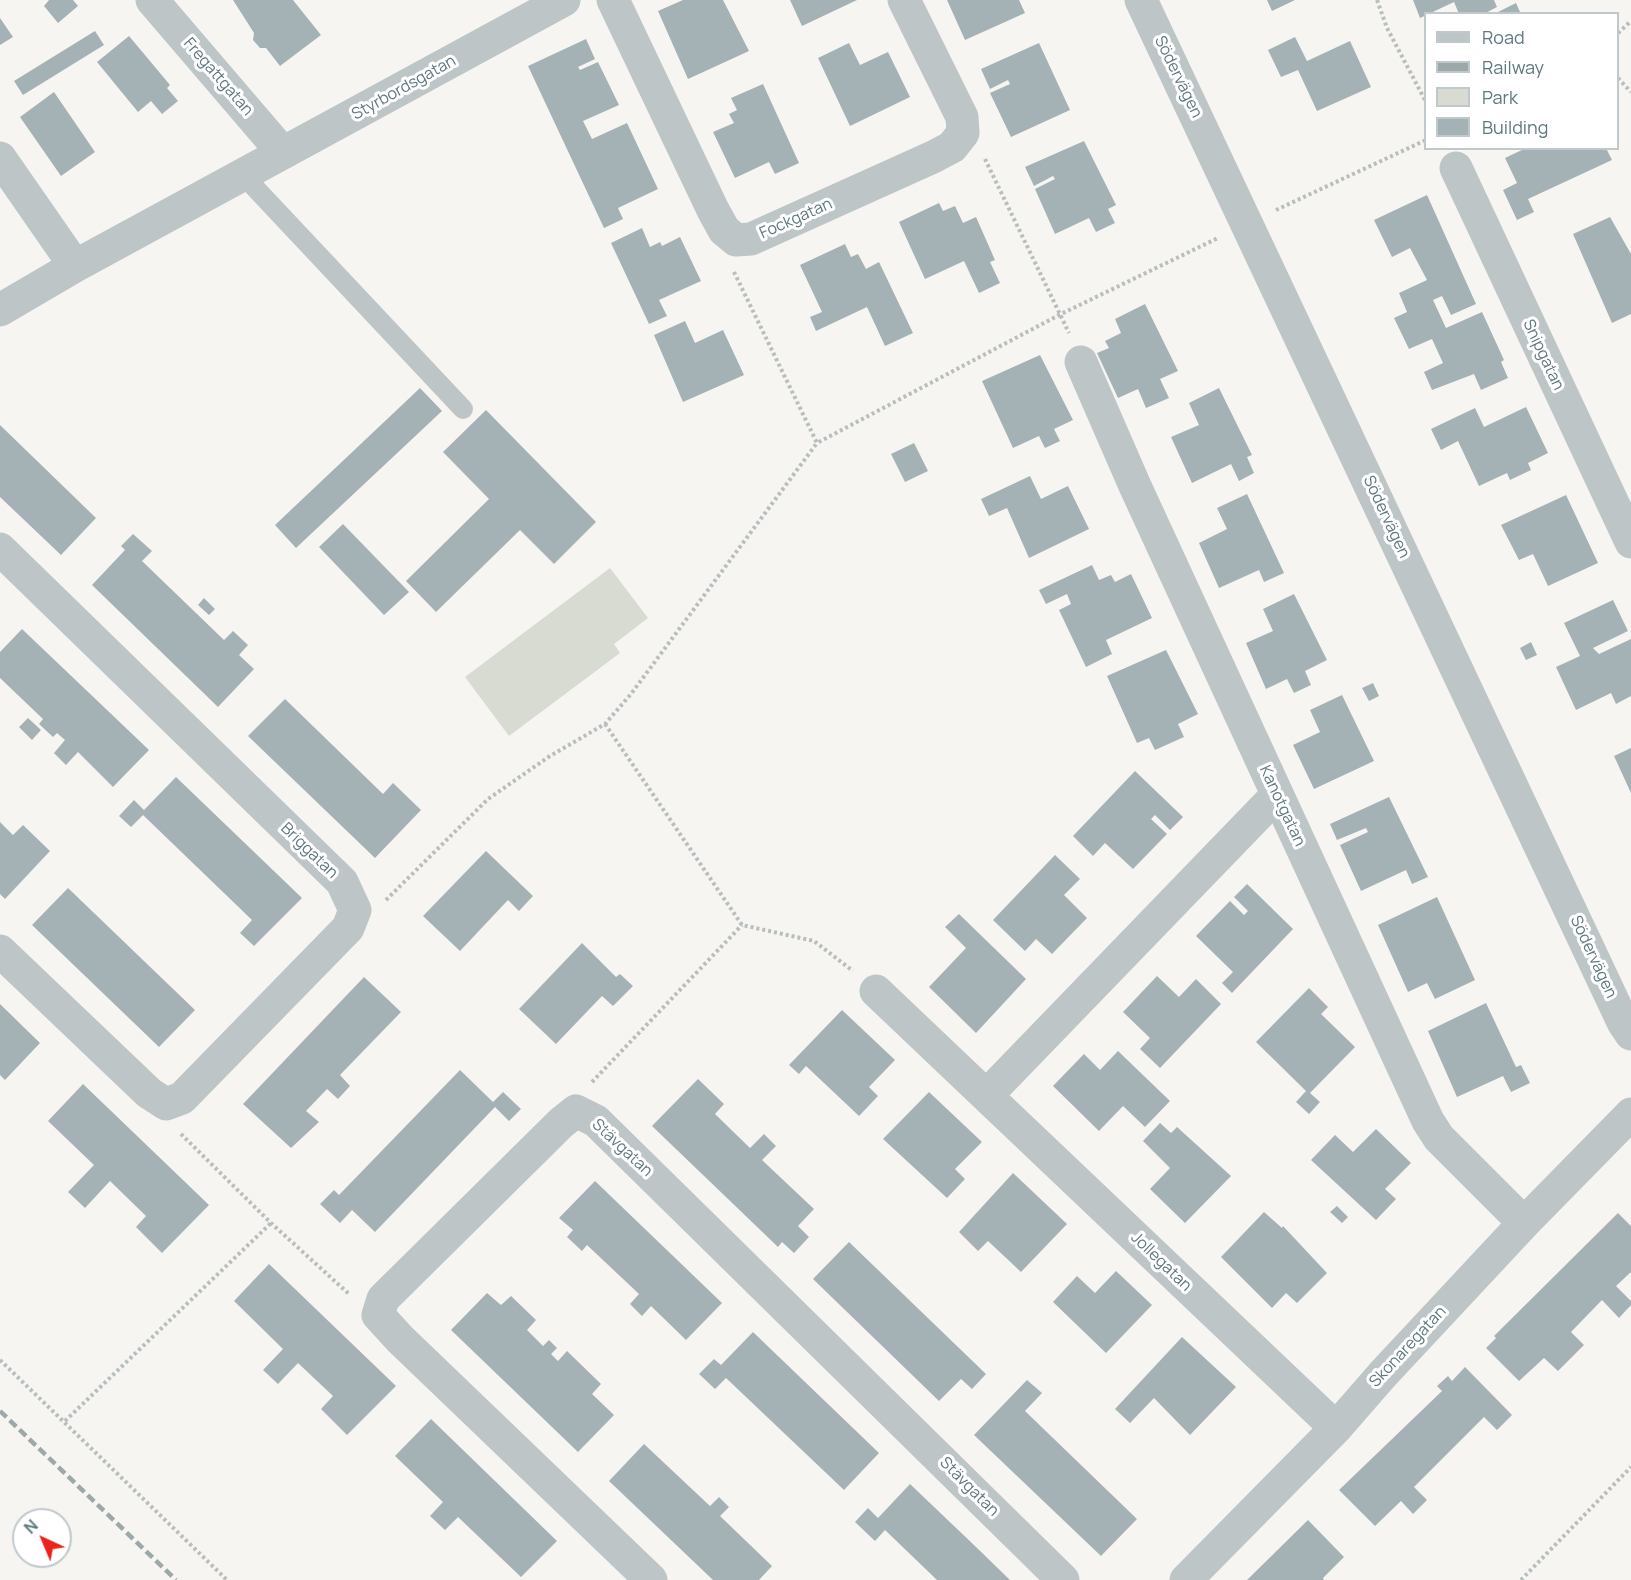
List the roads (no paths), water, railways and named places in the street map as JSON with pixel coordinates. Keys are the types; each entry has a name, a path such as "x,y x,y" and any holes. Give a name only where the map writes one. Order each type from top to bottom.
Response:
{"street":[{"name":"Fregattgatan","path":"152,0 283,153"},
{"name":"Styrbordsgatan","path":"0,310 75,266 564,0"},
{"name":"Fockgatan","path":"614,0 724,231 736,240 751,239 933,157 952,147 963,133 962,117 904,0"},
{"name":"Södervägen","path":"1141,0 1249,223 1631,1034"},
{"path":"0,158 75,266"},
{"name":"Snipgatan","path":"1456,168 1631,542"},
{"name":"Kanotgatan","path":"1081,362 1428,1121 1439,1138 1524,1223"},
{"name":"Briggatan","path":"0,549 342,882 355,910 348,928 182,1098 166,1104 149,1092 0,951"},
{"path":"987,1095 1277,795"},
{"name":"Jollegatan","path":"876,991 1336,1428"},
{"name":"Stävgatan","path":"651,1580 399,1340 378,1315 383,1299 561,1123 576,1111 596,1121 1063,1580"},
{"name":"Skonaregatan","path":"1186,1580 1336,1428 1383,1374 1524,1223 1631,1114"}],"lane":[{"path":"243,175 463,409"}],"railway":[{"path":"0,1411 176,1580"}]}
